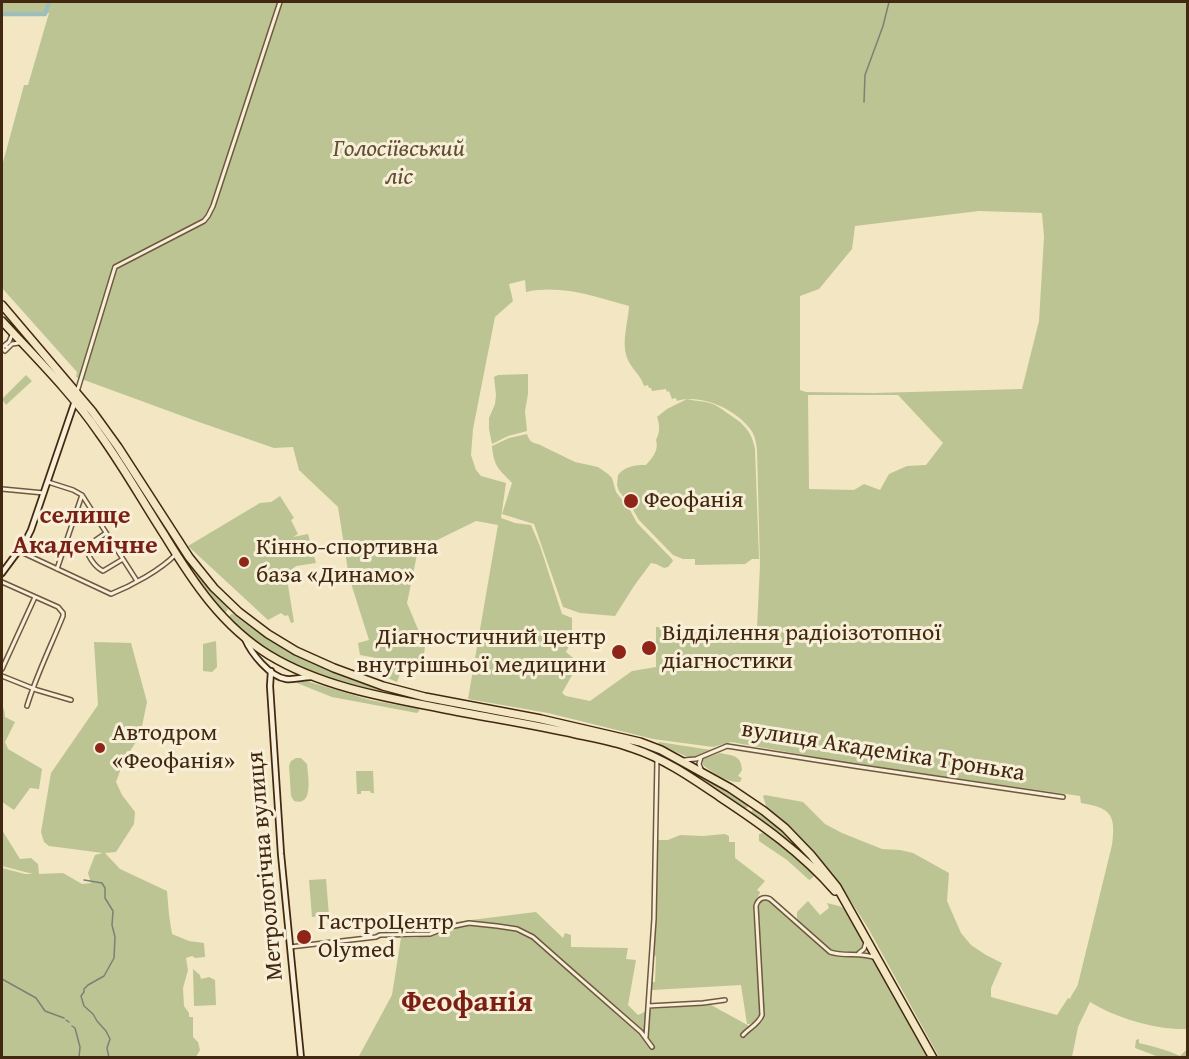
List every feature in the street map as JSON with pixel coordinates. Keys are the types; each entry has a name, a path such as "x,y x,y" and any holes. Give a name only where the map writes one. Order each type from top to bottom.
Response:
{"highway":[{"path":"2,305 77,392 112,439 189,557 239,612 296,651 334,668 383,686 425,697 620,736 661,750 702,771 750,801 785,828 837,887 933,1058"},
{"path":"2,321 75,401 101,435 201,592 228,622 266,653 317,678 361,691 618,743 657,757 744,813 807,862 850,909"},
{"path":"228,622 227,618 231,611 239,612"},
{"path":"744,813 751,809 750,801"}],"street":[{"path":"2,573 28,536 44,493 75,401 115,267 186,231 204,221 208,216 280,2"},
{"path":"4,347 13,333"},
{"path":"4,347 21,343"},
{"path":"48,482 82,495 137,581"},
{"path":"2,489 44,493"},
{"path":"57,569 82,495"},
{"path":"106,533 87,546 93,562 98,569 103,571 123,559"},
{"path":"17,554 57,569 111,594 137,581 176,554"},
{"path":"2,582 58,606 63,613 45,661 32,687 27,706"},
{"path":"2,669 35,597"},
{"path":"244,636 252,652 271,671 284,679 317,678"},
{"name":"Метрологічна вулиця","path":"271,671 277,801 300,1058"},
{"path":"2,676 71,700"},
{"name":"вулиця Академіка Тронька","path":"681,760 700,757 728,746 1063,797"},
{"path":"646,1039 654,919 657,757"},
{"path":"700,757 699,764 702,771"},
{"path":"743,1035 759,1022 762,1015 756,906 759,899 770,898 830,952 868,955 878,959"},
{"path":"290,947 376,938 380,935 430,934 469,923 517,929 533,937 641,1032 652,1047"},
{"path":"854,954 863,951 867,938"},
{"path":"648,1006 725,1000"}],"green space":[{"name":"Голосіївський ліс","path":"2,2 1187,2 1187,1029 1137,1022 1090,1002 1078,1027 1072,1057 939,1057 868,928 847,895 813,851 767,809 763,796 803,802 825,824 842,833 882,849 913,853 949,873 947,901 961,933 971,945 1002,963 991,988 991,997 1057,1015 1078,984 1112,845 1113,826 1109,814 1099,807 1081,803 1080,796 854,764 731,742 713,747 653,739 548,713 468,699 498,525 476,521 423,545 418,550 407,603 425,646 422,670 403,666 397,682 374,672 376,658 360,655 358,643 369,640 349,577 338,507 299,470 293,447 274,448 76,377 77,372 2,288 2,166 24,85 28,85 49,13 2,13","holes":["979,211 1042,213 1044,237 1039,321 1022,389 874,393 800,390 800,296 819,289 852,249 855,226","525,280 526,292 565,291 629,306 625,334 626,355 644,386 648,385 652,391 666,389 672,399 676,398 677,401 697,399 728,410 751,430 757,449 760,566 757,627 656,627 656,667 632,671 590,701 562,693 579,663 566,652 572,640 572,618 562,614 531,525 501,518 506,483 481,476 476,470 471,455 473,429 495,317 513,301 509,284","808,395 898,395 943,443 926,465 907,466 889,474 880,490 864,484 854,490 809,489"]},
{"path":"528,374 525,411 527,431 508,436 492,444 489,418 495,404 494,377"},
{"path":"26,375 32,381 6,405 2,399"},
{"path":"687,399 719,407 749,432 755,449 759,559 752,559 745,564 695,565 695,559 683,559 673,555 639,520 619,491 618,475 630,467 646,465 655,453 659,428 657,417"},
{"path":"527,434 534,443 575,462 598,467 608,474 612,478 616,492 637,523 673,561 664,568 651,563 615,616 580,613 563,607 534,524 502,514 512,483 497,467 492,446 509,438"},
{"name":"Кінно-спортивна база «Динамо»","path":"280,496 294,518 291,520 298,534 293,537 308,534 316,563 296,566 286,573 294,622 291,623 288,615 281,613 268,620 188,546 260,503 271,502"},
{"path":"168,535 197,574 229,608 224,614 200,585"},
{"path":"231,614 270,640 329,669 391,692 436,704 369,690 286,661 246,634 230,620"},
{"path":"216,641 217,667 212,672 203,671 203,644"},
{"path":"94,642 131,643 147,702 140,736 124,760 116,782 122,795 135,812 134,824 116,852 105,853 120,869 167,891 172,934 189,941 204,943 205,957 186,958 188,970 183,988 184,1006 189,1017 193,1017 193,1037 198,1042 200,1050 196,1057 2,1057 2,868 33,874 2,866 2,830 20,859 31,858 38,864 39,874 63,873 82,884 91,883 88,873 95,855 103,853 49,846 44,842 41,832 51,773 98,705"},
{"path":"303,680 370,700 419,709 419,711 417,713 332,697 297,683"},
{"path":"439,703 540,722 636,744 663,755 732,793 744,801 748,807 744,809 673,762 635,745"},
{"path":"2,708 5,717 15,722 5,742 8,749 42,769 39,789 30,788 14,810 2,802"},
{"path":"659,742 711,750 690,758 658,744"},
{"path":"720,753 738,758 742,770 738,776 742,778 740,782 726,779 703,765 703,759"},
{"path":"296,758 301,758 307,764 307,795 300,802 294,801 291,796 289,766"},
{"path":"356,771 373,771 374,793 361,791 361,794 357,794"},
{"path":"755,806 801,848 835,887 750,814"},
{"path":"763,833 790,851 814,876 808,879 787,860 759,841 759,834"},
{"path":"725,834 729,836 729,842 735,842 735,858 765,881 757,890 760,892 753,905 760,1015 757,1021 749,1024 747,1024 741,985 652,990 652,982 655,982 656,956 653,955 657,840 668,840 680,835"},
{"path":"326,879 329,916 312,917 309,880"},
{"name":"Феофанія","path":"763,899 769,900 830,954 866,957 873,960 928,1057 358,1058 392,995 401,938 430,935 429,931 423,932 422,926 536,912 563,938 565,933 571,935 571,947 628,948 626,959 636,960 628,1005 638,1015 651,1009 711,1005 753,1028 762,1022 764,1015 758,906"},
{"path":"808,901 820,915 829,908 827,903 843,908 862,940 863,948 860,952 831,950 797,919 797,912"},
{"path":"193,969 201,979 209,977 215,980 216,1005 194,1006"},
{"path":"1139,1039 1139,1043 1180,1056 1186,1050 1187,1057 1159,1057 1135,1048 1136,1040"}],"waterway":[{"path":"2,14 45,14 49,2"},
{"path":"864,102 865,75 889,2"},
{"path":"84,880 102,883 105,888 105,898 113,911 114,958 104,976 88,985 81,996 84,1006 93,1014 110,1039 107,1048 109,1058"},
{"path":"2,979 36,998 45,1011 64,1018"},
{"path":"72,1026 75,1028 80,1047 79,1058"}],"place":[{"name":"Феофанія","path":"631,501"},
{"name":"Кінно-спортивна база «Динамо»","path":"244,562"},
{"name":"Відділення радіоізотопної діагностики","path":"649,648"},
{"name":"Діагностичний центр внутрішньої медицини","path":"619,652"},
{"name":"Автодром «Феофанія»","path":"100,748"},
{"name":"ГастроЦентр Olymed","path":"304,937"}],"district":[{"name":"селище Академічне","path":"85,531"},
{"name":"Феофанія","path":"467,1003"}]}
